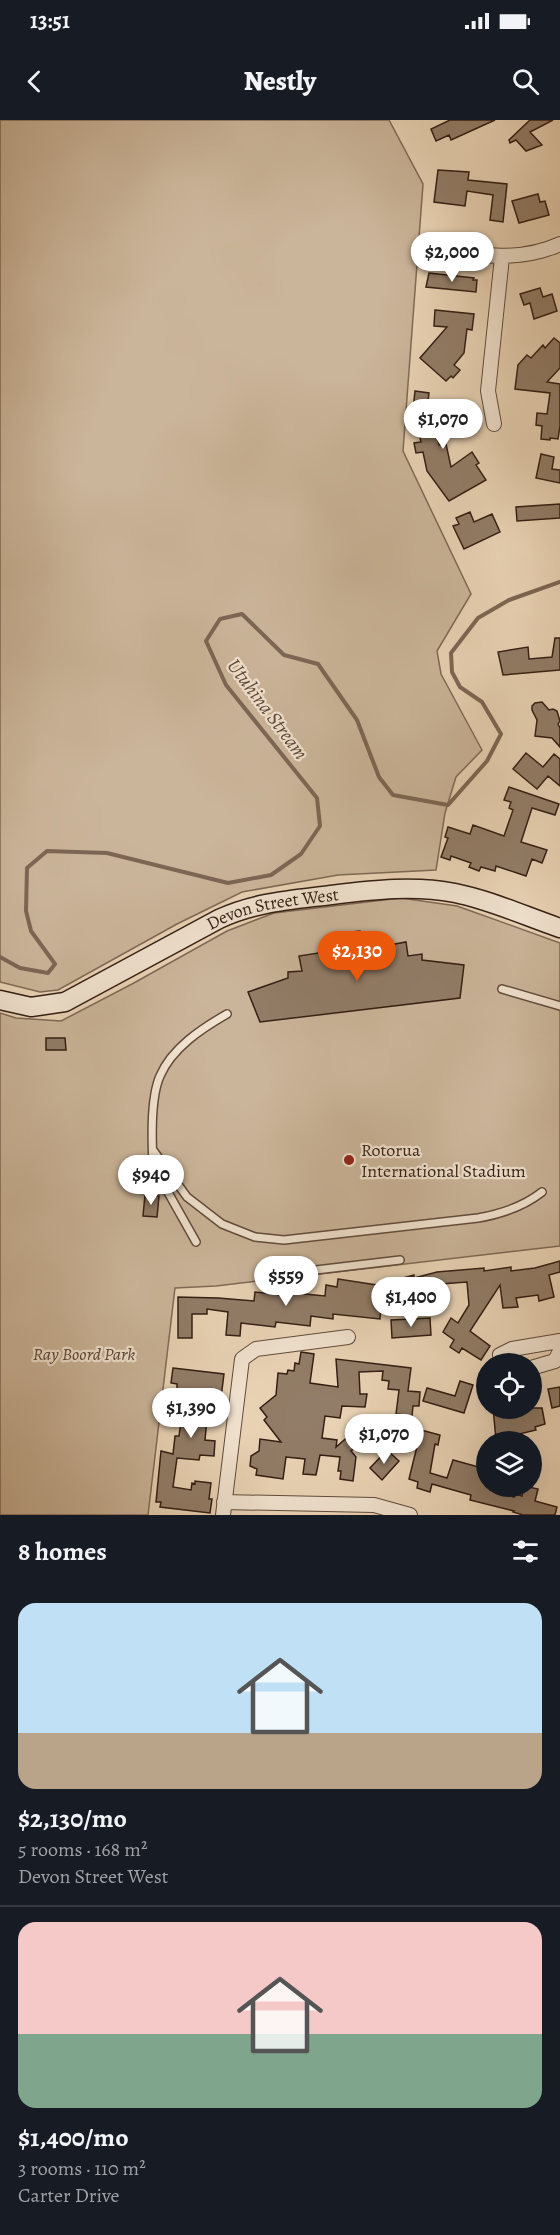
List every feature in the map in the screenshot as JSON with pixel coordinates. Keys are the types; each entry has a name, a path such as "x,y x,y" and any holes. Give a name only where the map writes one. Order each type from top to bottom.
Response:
{"main road":[{"name":"Devon Street West","path":"0,1000 31,1007 65,1002 219,919 239,910 271,902 395,888 417,888 458,894 560,928"}],"street":[{"path":"427,248 502,257 540,251 560,244"},
{"path":"494,424 488,391 502,257"},
{"path":"348,1337 256,1349 242,1359 224,1508 374,1505 410,1515"},
{"path":"504,1353 512,1349 560,1341"},
{"path":"542,1365 555,1361 560,1351"}],"lane":[{"path":"502,989 560,1006"},
{"path":"154,1191 154,1103 159,1076 174,1054 194,1036 227,1014"},
{"path":"153,1150 187,1197 222,1224 255,1238 284,1240 478,1218 496,1215 520,1206 542,1192"},
{"path":"153,1173 165,1187 196,1242"},
{"path":"274,1275 400,1260"}],"green space":[{"path":"0,120 389,120 423,184 403,451 471,594 437,651 441,674 482,750 456,777 445,813 436,870 338,875 242,892 177,924 58,990 40,992 0,982"},
{"name":"Rotorua International Stadium","path":"401,898 457,906 560,943 560,1246 216,1286 175,1288 148,1515 0,1515 0,1013 16,1018 61,1021 227,931 274,913"}],"building":[{"path":"450,120 495,120 451,140 449,135 436,141 431,129"},
{"path":"530,120 553,120 530,132 542,145 526,151 516,140 510,143 509,140"},
{"path":"438,170 469,172 468,180 507,184 503,222 490,220 493,195 467,191 465,206 434,202"},
{"path":"538,194 540,202 545,201 549,215 519,223 512,201"},
{"path":"429,273 474,278 473,280 477,280 476,292 426,287"},
{"path":"540,288 543,297 552,294 557,311 534,319 530,303 524,305 520,294"},
{"path":"435,310 474,314 472,330 467,329 464,353 454,365 460,370 453,378 451,376 446,381 420,358 447,327 434,326"},
{"path":"554,338 560,343 560,368 547,382 560,384 560,426 558,439 550,438 550,440 541,439 542,426 536,425 537,413 547,414 550,393 515,389 518,365 527,355 531,358 543,345 545,348"},
{"path":"415,391 429,393 428,401 457,404 456,418 433,415 439,445 446,444 451,467 472,452 479,463 476,465 486,480 449,501 427,471 423,452 416,453 414,443 421,442 413,410"},
{"path":"541,454 554,457 552,469 560,470 560,483 536,478"},
{"path":"560,504 560,518 517,521 516,507"},
{"path":"470,512 474,522 492,514 500,532 464,549 453,526 459,524 456,518"},
{"path":"555,638 560,638 560,670 503,675 498,652 528,647 529,659 552,657"},
{"path":"542,702 549,710 557,711 560,721 558,724 560,747 552,738 535,736 537,720 532,706"},
{"path":"526,753 543,767 554,754 560,759 560,786 548,776 537,789 513,769"},
{"path":"509,787 559,804 555,815 532,808 521,842 547,850 542,863 532,859 526,876 496,866 495,871 481,867 479,871 469,867 471,863 451,856 450,860 441,857 448,838 445,837 448,827 470,834 473,825 504,836 513,810 509,808 511,802 504,800"},
{"path":"360,931 362,946 384,942 384,946 406,942 408,956 422,954 422,960 464,965 460,998 260,1022 248,992 288,978 288,972 302,971 299,956 344,949 342,933"},
{"path":"46,1038 65,1038 66,1050 46,1050"},
{"path":"145,1195 159,1196 157,1217 143,1216"},
{"path":"560,1261 560,1272 549,1275 554,1297 539,1301 538,1295 516,1298 518,1307 503,1308 500,1285 470,1331 490,1346 486,1353 476,1353 476,1357 462,1348 459,1353 450,1347 454,1340 443,1332 451,1318 458,1323 469,1305 467,1282 441,1284 443,1288 405,1300 399,1279 437,1272 484,1268 484,1271 511,1267 511,1271 535,1268"},
{"path":"338,1279 383,1286 380,1319 333,1314 333,1319 311,1316 310,1326 276,1322 275,1327 241,1323 240,1336 226,1335 228,1312 207,1309 207,1314 192,1314 192,1338 178,1338 178,1297 254,1301 255,1292 291,1296 292,1288 306,1289 305,1294 325,1296 326,1285 337,1287"},
{"path":"430,1318 431,1335 392,1338 391,1320"},
{"path":"301,1352 314,1354 310,1383 338,1387 336,1359 411,1368 408,1391 420,1392 419,1406 413,1406 412,1416 396,1414 399,1390 388,1389 389,1381 382,1380 383,1371 359,1372 360,1394 367,1394 365,1407 342,1406 340,1418 325,1416 322,1438 337,1440 336,1447 351,1434 359,1445 351,1451 356,1457 353,1481 340,1479 341,1471 338,1471 340,1457 320,1455 316,1475 303,1474 305,1459 286,1457 283,1479 256,1475 257,1469 250,1466 251,1456 259,1451 260,1439 281,1442 264,1420 267,1417 260,1408 276,1395 278,1373 287,1374 288,1370 294,1371 295,1363 299,1364"},
{"path":"173,1368 224,1374 218,1421 207,1419 205,1440 215,1441 214,1456 200,1455 199,1460 177,1458 173,1487 191,1490 192,1483 195,1484 195,1481 211,1483 210,1513 160,1507 161,1502 156,1502 161,1451 173,1454 175,1436 179,1436 185,1392 177,1391 177,1384 171,1383"},
{"path":"460,1381 473,1385 464,1413 423,1401 427,1388 455,1396"},
{"path":"560,1387 560,1406 552,1408 548,1389"},
{"path":"542,1408 545,1424 535,1427 536,1430 495,1431 494,1419 542,1419"},
{"path":"379,1420 392,1424 387,1440 375,1436"},
{"path":"421,1430 440,1435 438,1445 435,1444 430,1473 447,1478 453,1460 476,1466 476,1497 536,1497 535,1501 557,1507 555,1515 523,1515 470,1500 471,1495 432,1484 430,1492 417,1488 418,1482 409,1479"},
{"path":"387,1450 399,1461 382,1480 370,1468"}],"waterway":[{"name":"Utuhina Stream","path":"0,957 20,968 48,973 55,964 31,931 26,911 27,868 47,851 107,853 228,883 271,875 301,854 320,826 317,798 226,685 206,641 220,619 242,614 284,655 318,664 357,720 379,777 393,795 448,805 487,761 501,734 482,702 460,687 452,672 451,653 478,618 509,600 560,582"}],"place":[{"name":"Rotorua International Stadium","path":"349,1160"}],"park label":[{"name":"Ray Boord Park","path":"84,1354"}]}
